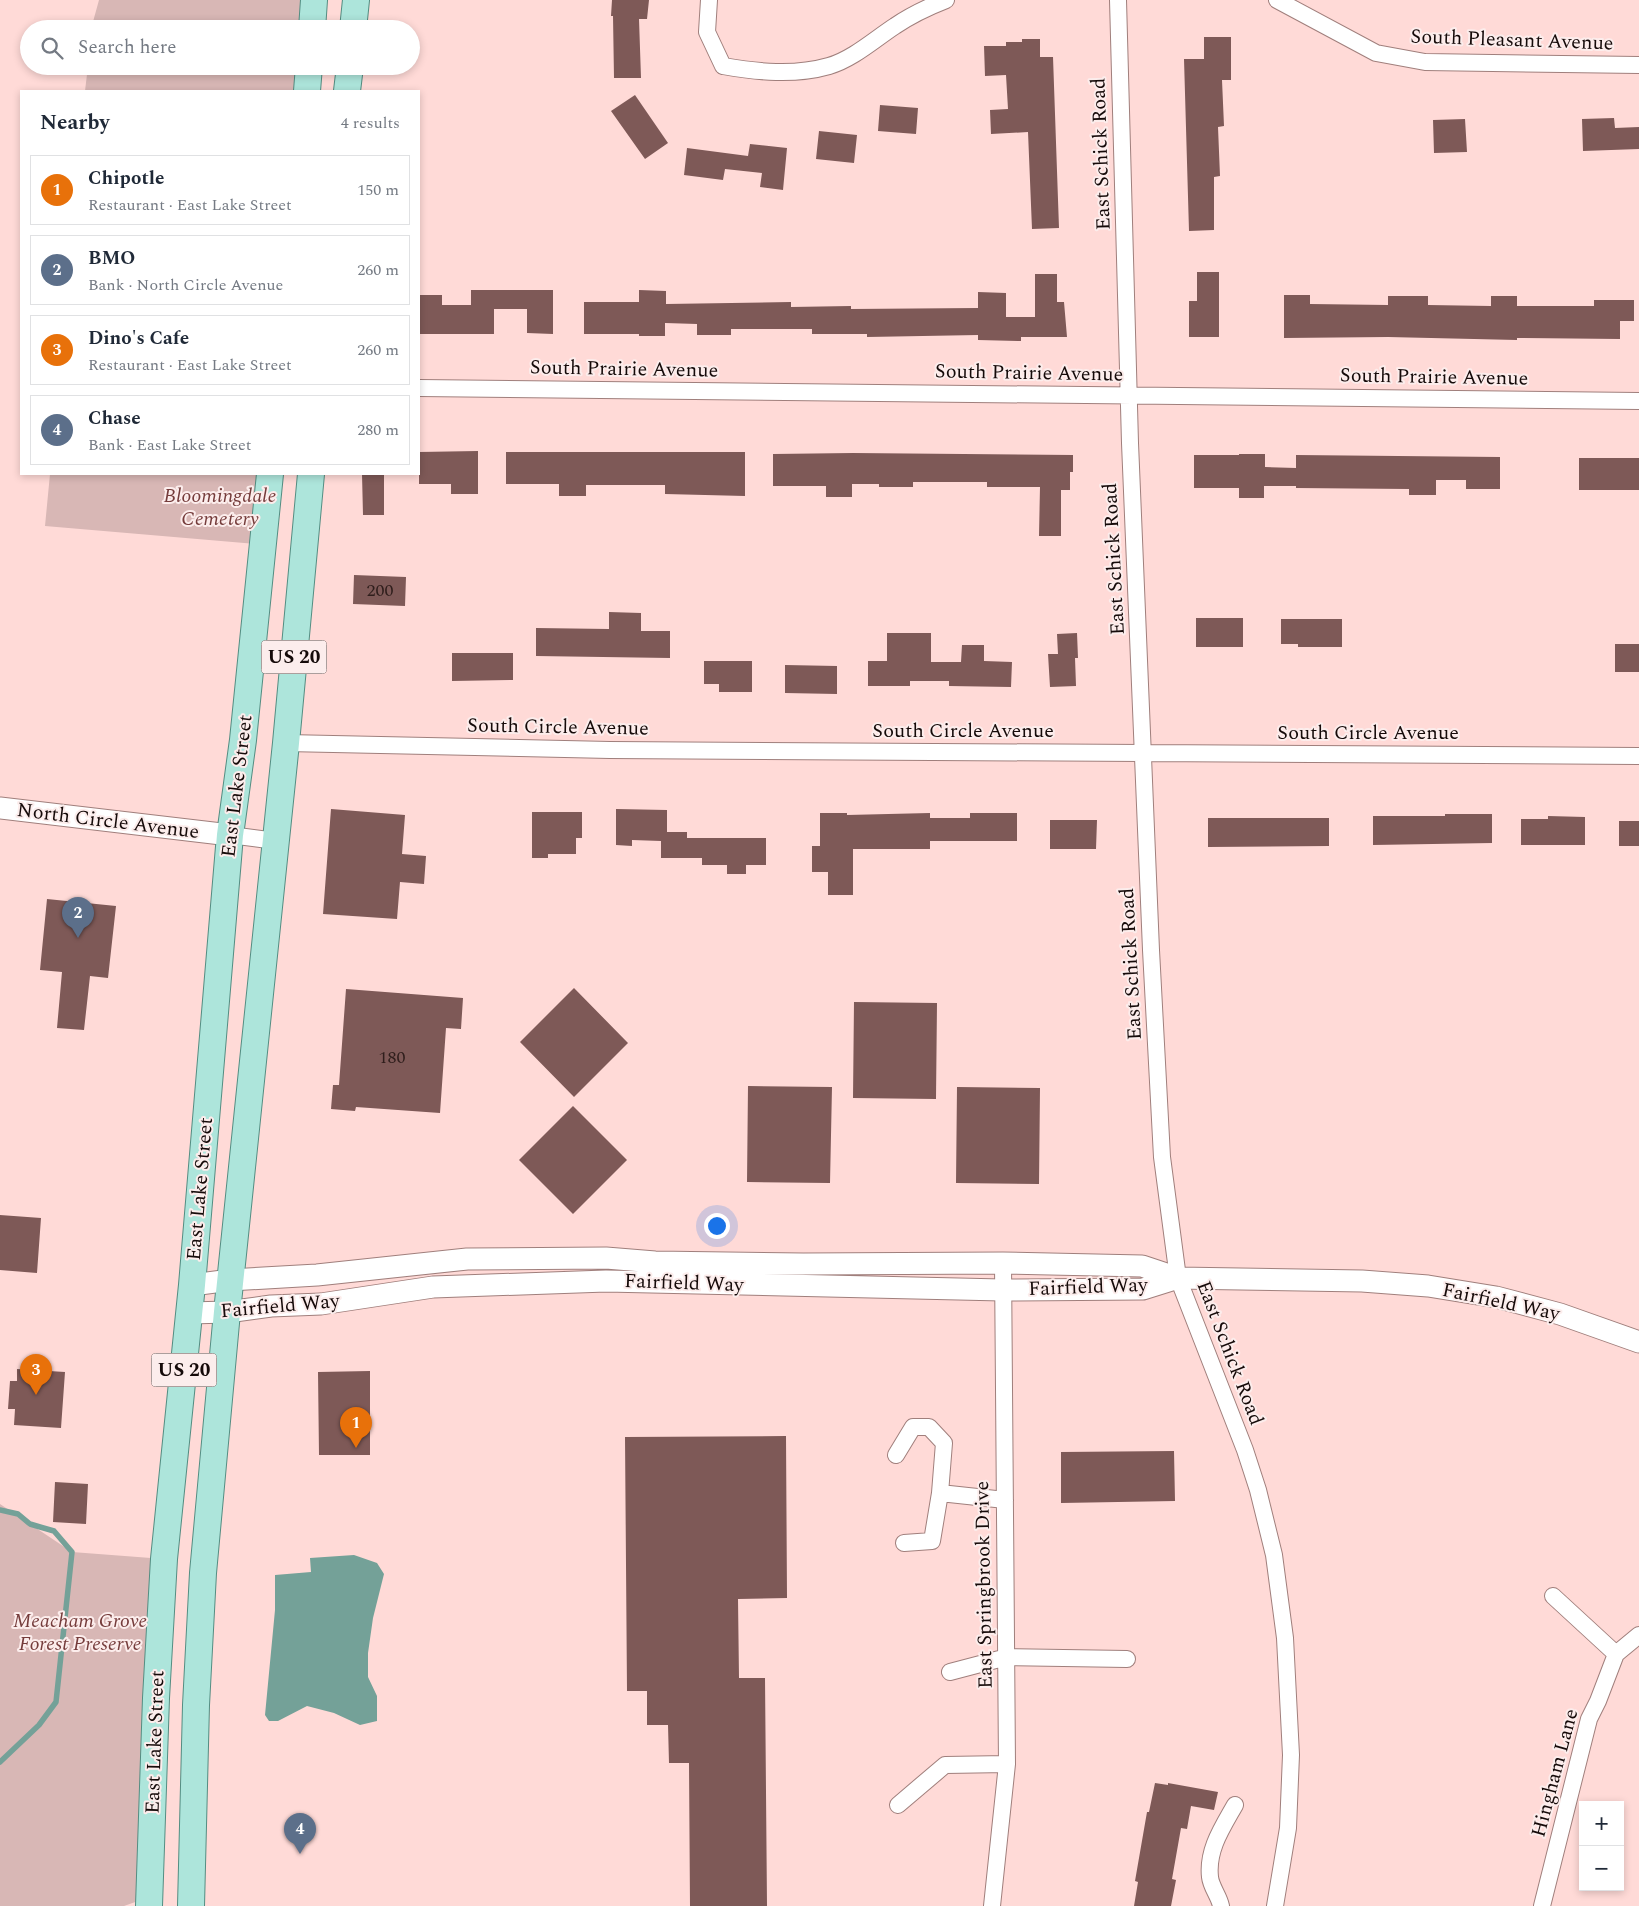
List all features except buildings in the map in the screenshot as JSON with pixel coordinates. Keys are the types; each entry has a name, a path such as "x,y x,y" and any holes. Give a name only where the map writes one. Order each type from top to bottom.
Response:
{"main road":[{"path":"313,20 314,0"},
{"path":"354,20 356,0"},
{"path":"307,90 308,75"},
{"path":"347,90 349,75"},
{"name":"East Lake Street","path":"150,1906 156,1698 164,1558 190,1313 230,835 243,740 270,475"},
{"name":"East Lake Street","path":"191,1906 196,1705 203,1573 230,1280 286,743 311,475"}],"street":[{"path":"709,0 707,32 718,72 794,72 831,66 869,46 894,26 914,14 946,0"},
{"name":"East Schick Road","path":"1118,0 1129,395 1151,950 1162,1157 1178,1278 1245,1450 1258,1490 1274,1555 1285,1638 1291,1755 1288,1828 1275,1906"},
{"name":"South Pleasant Avenue","path":"1277,0 1303,6 1376,53 1425,62 1639,65"},
{"name":"South Prairie Avenue","path":"420,388 1639,401"},
{"name":"South Circle Avenue","path":"286,743 610,750 1639,756"},
{"name":"North Circle Avenue","path":"0,808 276,840"},
{"name":"Fairfield Way","path":"192,1285 230,1280 318,1275 467,1259 606,1258 655,1262 803,1264 1003,1263 1142,1266 1178,1278 1362,1281 1428,1286 1496,1297 1560,1314 1639,1342"},
{"name":"East Springbrook Drive","path":"992,1906 1007,1764 1003,1263"},
{"name":"Fairfield Way","path":"190,1313 227,1312 271,1306 321,1304 433,1288 606,1281 1002,1290 1143,1289 1178,1278"},
{"path":"896,1455 912,1427 929,1427 944,1443 940,1493 932,1541 904,1543"},
{"path":"940,1493 1005,1500"},
{"path":"1553,1596 1616,1654"},
{"name":"Hingham Lane","path":"1542,1906 1589,1719 1616,1654 1639,1635"},
{"path":"950,1672 1007,1657 1127,1659"},
{"path":"898,1806 945,1765 1007,1764"},
{"path":"1222,1906 1210,1879 1210,1857 1218,1835 1235,1805"}],"green space":[{"path":"99,0 304,0 303,20 93,20"},
{"path":"87,75 297,75 296,90 85,90"},
{"name":"Bloomingdale Cemetery","path":"50,475 262,475 256,544 45,526"},
{"name":"Meacham Grove Forest Preserve","path":"0,1504 72,1552 164,1559 141,1900 124,1906 0,1906"}],"water":[{"path":"354,1555 377,1563 384,1574 373,1618 368,1653 368,1677 377,1696 377,1721 360,1725 334,1713 307,1706 278,1721 269,1721 265,1715 275,1610 275,1575 311,1572 310,1558"}],"waterway":[{"path":"0,1510 18,1514 30,1524 54,1531 72,1552 56,1702 39,1725 0,1762"}],"place":[{"name":"BMO","path":"78,938"},
{"name":"Dino's Cafe","path":"36,1395"},
{"name":"Chipotle","path":"356,1448"},
{"name":"Chase","path":"300,1854"}]}
